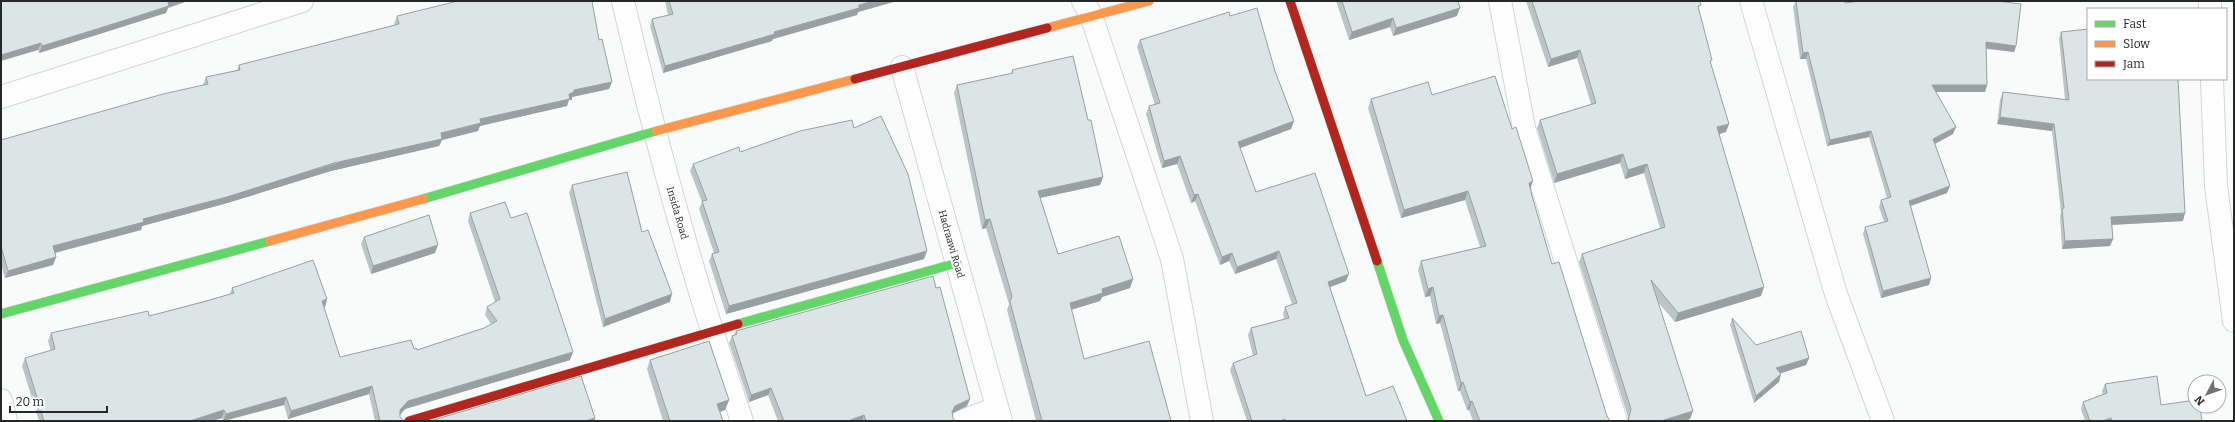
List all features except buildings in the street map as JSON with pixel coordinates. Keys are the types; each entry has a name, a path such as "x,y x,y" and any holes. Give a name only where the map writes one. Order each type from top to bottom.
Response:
{"street":[{"path":"1,97 302,1"},
{"name":"Insida Road","path":"623,1 654,132 711,331 742,421"},
{"path":"1,314 370,214 654,132 902,67 1087,8 1149,1"},
{"path":"1290,1 1403,340 1439,421"},
{"path":"1500,1 1524,128 1616,421"},
{"path":"1750,1 1836,294 1883,421"},
{"path":"1087,8 1172,259 1202,421"},
{"name":"Hadraawi Road","path":"902,67 999,415"},
{"path":"2212,80 2216,186 2234,321"},
{"path":"409,421 711,331 957,264"},
{"path":"1,400 6,421"},
{"path":"962,421 999,415"}],"traffic: fast":[{"path":"423,199 656,131"},
{"path":"1,314 270,241"},
{"path":"1377,261 1403,340 1439,421"},
{"path":"738,324 957,263"}],"traffic: slow":[{"path":"1047,28 1149,1"},
{"path":"656,131 855,79"},
{"path":"270,241 423,199"}],"traffic: jam":[{"path":"1290,1 1377,261"},
{"path":"855,79 1047,28"},
{"path":"409,421 738,324"}]}
